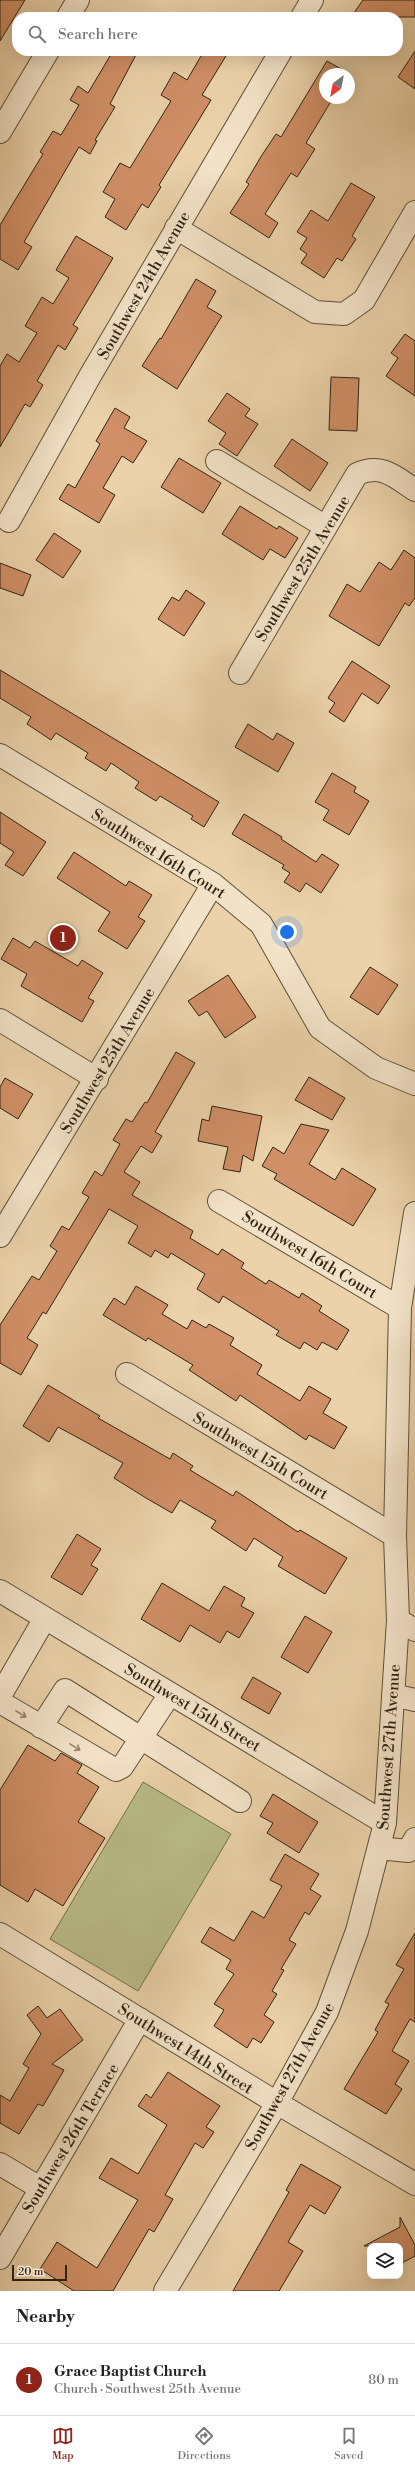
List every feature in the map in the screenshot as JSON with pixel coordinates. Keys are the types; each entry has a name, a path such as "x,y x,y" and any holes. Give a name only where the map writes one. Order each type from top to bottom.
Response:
{"street":[{"path":"71,12 78,0"},
{"path":"305,12 312,0"},
{"path":"0,132 45,56"},
{"name":"Southwest 24th Avenue","path":"8,521 176,228 278,56"},
{"path":"176,228 315,312 344,314 364,300 415,212"},
{"path":"217,461 326,527"},
{"name":"Southwest 25th Avenue","path":"240,673 357,474 370,469 384,471 415,490"},
{"name":"Southwest 16th Court","path":"0,755 213,884 261,924 320,1028 376,1068 415,1084"},
{"name":"Southwest 25th Avenue","path":"0,1236 213,884"},
{"path":"0,1020 96,1079"},
{"name":"Southwest 16th Court","path":"219,1200 400,1308"},
{"name":"Southwest 27th Avenue","path":"165,2291 277,2103 327,2012 357,1931 385,1823 393,1695 406,1625 395,1536 407,1379 400,1308 415,1214"},
{"name":"Southwest 15th Court","path":"128,1374 395,1536"},
{"name":"Southwest 15th Street","path":"0,1591 385,1823"},
{"path":"0,1696 45,1618"},
{"path":"41,1727 65,1690 240,1801"},
{"path":"0,1702 116,1770 122,1767 170,1694"},
{"path":"393,1695 415,1700"},
{"path":"379,1848 413,1849"},
{"name":"Southwest 14th Street","path":"0,1934 277,2103 415,2184"},
{"name":"Southwest 26th Terrace","path":"0,2258 140,2019"},
{"path":"0,2164 40,2188"}],"green space":[{"path":"143,1782 231,1834 138,1991 50,1939"}],"building":[{"path":"0,0 25,0 18,12 12,12 12,21 0,41"},
{"path":"363,0 415,0 415,17 403,17 403,12 355,12"},
{"path":"415,51 415,89 398,77"},
{"path":"110,56 135,56 110,104 115,107 95,140 97,141 90,154 79,147 24,242 32,247 18,270 0,259 0,225 43,154 40,152 53,131 61,135 79,105 70,100 78,86 88,93"},
{"path":"201,56 226,56 202,95 211,100 159,185 161,187 148,208 142,204 126,230 105,217 115,199 103,192 120,163 130,168 171,101 161,95 174,72 187,80"},
{"path":"327,61 339,68 323,68"},
{"path":"319,74 319,104 329,104 306,143 315,149 297,177 291,173 265,214 278,223 269,238 230,213 249,184 246,182 276,134 281,137"},
{"path":"351,183 375,197 352,236 356,239 342,261 337,258 324,278 301,263 307,254 300,249 307,238 297,232 311,210 328,221"},
{"path":"76,236 113,258 73,325 78,328 65,350 58,345 37,381 43,385 30,407 25,404 0,447 0,366 7,354 19,362 37,333 25,326 42,297 53,304 69,278 56,270"},
{"path":"196,279 216,291 207,307 222,316 177,389 142,366 160,338 161,339"},
{"path":"405,334 415,341 415,396 386,376 398,358 391,353"},
{"path":"331,377 359,378 357,431 329,430"},
{"path":"227,393 250,409 245,416 258,424 237,456 219,444 226,433 208,421"},
{"path":"115,408 130,417 124,428 147,441 133,463 122,456 103,488 115,495 99,523 59,499 68,484 75,488 100,444 96,441"},
{"path":"292,439 328,463 310,491 274,466"},
{"path":"179,458 221,483 203,513 161,487"},
{"path":"240,506 277,529 279,526 298,538 285,558 270,549 263,560 222,534"},
{"path":"54,533 81,551 63,578 36,560"},
{"path":"404,550 415,558 415,598 409,606 405,603 379,646 329,616 347,584 360,592 379,562 391,570"},
{"path":"0,563 31,575 23,596 0,588"},
{"path":"186,590 205,603 184,636 158,619 172,597 179,601"},
{"path":"352,661 390,686 378,704 362,693 344,722 329,712 335,703 328,698"},
{"path":"0,670 219,802 204,827 191,819 193,816 160,796 156,801 135,788 139,782 111,763 106,771 85,758 88,753 56,733 51,740 27,724 31,717 0,698"},
{"path":"248,724 273,740 277,733 294,743 278,772 235,747"},
{"path":"332,773 356,787 354,792 369,801 349,835 323,820 329,810 315,802"},
{"path":"0,812 46,842 23,876 5,865 14,852 0,843"},
{"path":"244,814 282,837 281,839 316,862 322,854 339,865 321,893 306,883 300,892 284,882 290,873 282,868 284,865 232,834"},
{"path":"74,852 126,886 129,881 152,895 138,917 145,921 127,949 98,931 110,912 57,878"},
{"path":"13,938 30,948 35,941 78,966 82,960 103,973 88,998 94,1001 82,1022 21,986 27,974 1,959"},
{"path":"370,967 398,985 378,1015 350,997"},
{"path":"228,975 256,1017 225,1038 207,1011 199,1016 188,1001"},
{"path":"176,1052 195,1063 155,1132 162,1136 152,1153 141,1146 124,1172 140,1182 132,1195 193,1231 190,1238 218,1255 222,1249 244,1263 241,1268 266,1284 269,1280 299,1298 302,1293 322,1306 319,1311 349,1330 337,1350 322,1342 317,1350 304,1342 300,1349 276,1335 279,1331 223,1296 219,1303 197,1289 205,1274 171,1253 168,1258 155,1250 151,1257 128,1243 138,1226 109,1209 46,1314 43,1312 27,1338 38,1345 21,1375 0,1363 0,1325 32,1276 39,1280 57,1251 50,1246 62,1226 69,1230 89,1197 82,1193 95,1171 102,1176 120,1144 113,1140 126,1119 132,1122 145,1102 147,1103"},
{"path":"309,1077 345,1098 332,1120 295,1100"},
{"path":"5,1078 33,1094 18,1119 0,1108 0,1087"},
{"path":"212,1106 262,1116 253,1161 243,1155 240,1172 223,1169 228,1147 198,1141 202,1119 209,1121"},
{"path":"301,1124 329,1130 309,1164 335,1180 342,1168 376,1189 353,1226 274,1179 277,1174 262,1166 273,1147 284,1154"},
{"path":"136,1286 168,1305 162,1314 187,1329 192,1320 206,1328 209,1324 234,1338 230,1345 262,1365 257,1374 300,1401 309,1386 331,1399 323,1413 347,1427 334,1449 309,1435 306,1440 240,1395 236,1401 189,1370 193,1365 148,1338 146,1341 103,1315 114,1298 125,1305"},
{"path":"48,1385 100,1416 98,1418 170,1459 173,1453 193,1466 190,1470 233,1496 236,1491 298,1532 300,1530 347,1558 325,1594 278,1566 283,1557 254,1538 246,1551 211,1528 216,1521 180,1500 172,1513 114,1478 123,1463 84,1441 58,1427 49,1442 23,1426"},
{"path":"77,1534 101,1549 91,1565 98,1569 82,1595 51,1577"},
{"path":"162,1583 209,1611 224,1586 245,1598 241,1606 254,1613 239,1638 227,1631 220,1643 190,1625 180,1642 141,1619"},
{"path":"305,1616 332,1632 308,1673 281,1657"},
{"path":"253,1677 281,1693 269,1714 241,1698"},
{"path":"28,1745 55,1761 61,1753 82,1765 77,1773 99,1787 78,1822 105,1838 63,1906 35,1889 28,1902 0,1885 0,1790"},
{"path":"273,1794 318,1822 299,1853 267,1833 273,1823 260,1816"},
{"path":"285,1854 319,1874 310,1889 321,1896 309,1915 305,1912 289,1940 296,1944 281,1969 284,1970 272,1991 277,1994 264,2015 274,2022 261,2043 253,2038 247,2048 214,2026 224,2010 214,2004 234,1974 226,1969 231,1960 201,1942 210,1927 234,1941 252,1911 264,1918 282,1886 270,1880"},
{"path":"415,1933 415,2022 410,2019 392,2051 409,2061 395,2084 402,2089 386,2114 344,2089 378,2032 375,2030 389,2004 385,2002 404,1969 396,1965"},
{"path":"38,2006 47,2018 60,2009 83,2040 52,2064 64,2070 43,2106 38,2104 19,2134 0,2123 0,2095 10,2101 29,2068 23,2064 41,2034 27,2015"},
{"path":"168,2072 220,2106 206,2127 214,2132 203,2148 195,2143 165,2195 173,2199 154,2232 149,2229 113,2291 74,2291 40,2269 57,2242 97,2268 138,2200 99,2178 111,2158 138,2174 167,2125 138,2106 146,2094 151,2098"},
{"path":"301,2164 341,2187 325,2214 310,2205 288,2242 303,2251 279,2291 233,2291 289,2192 286,2190"},
{"path":"400,2217 415,2245 415,2256 403,2262 403,2243 370,2243 400,2227"}],"place":[{"name":"Grace Baptist Church","path":"63,938"}]}
